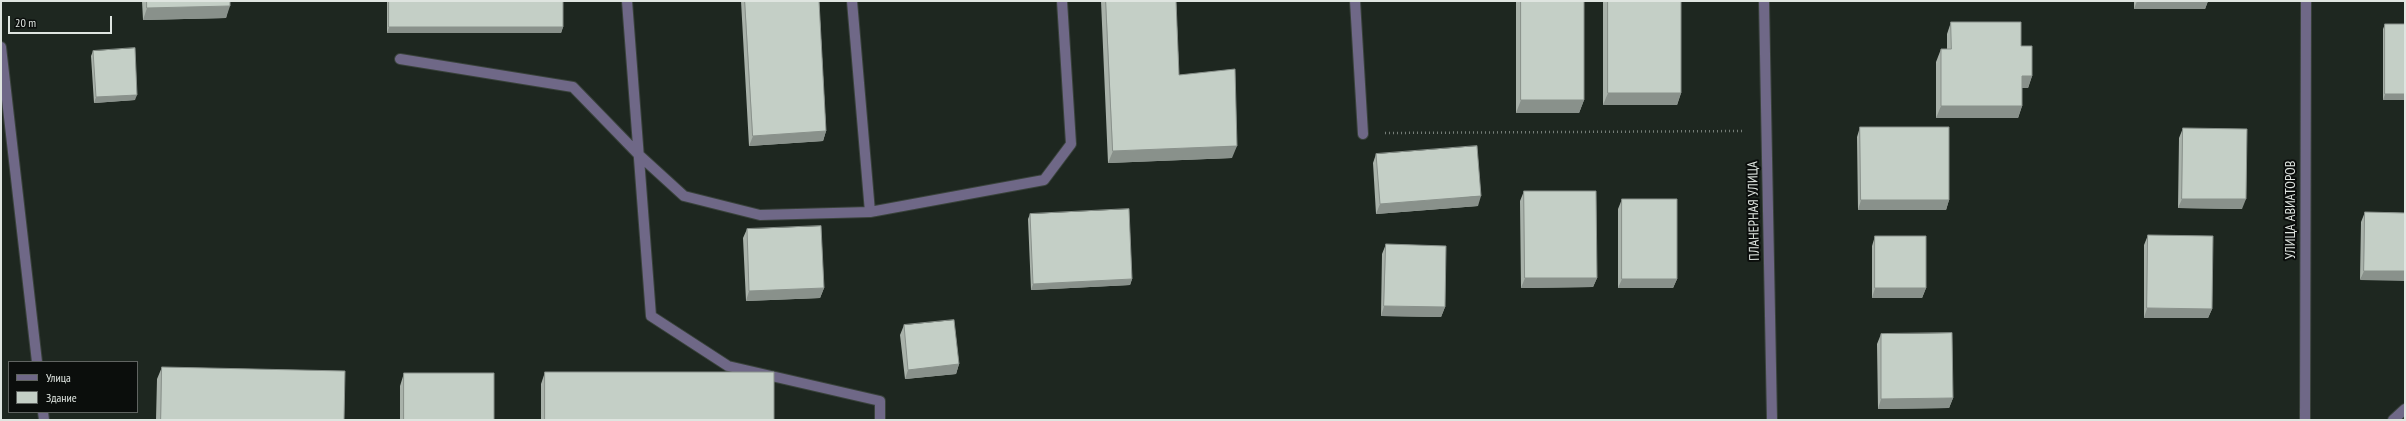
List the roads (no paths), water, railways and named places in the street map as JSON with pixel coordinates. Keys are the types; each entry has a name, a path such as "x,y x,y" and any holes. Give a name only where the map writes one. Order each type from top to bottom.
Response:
{"street":[{"path":"627,1 651,316 728,366 880,401 880,420"},
{"path":"852,1 870,212"},
{"path":"400,59 573,87 639,155 684,196 760,215 870,212 1044,180 1071,144 1062,1"},
{"path":"1356,1 1363,134"},
{"name":"ПЛАНЕРНАЯ УЛИЦА","path":"1764,1 1772,420"},
{"name":"УЛИЦА АВИАТОРОВ","path":"2305,420 2306,1"},
{"path":"1,47 38,361"},
{"path":"2393,420 2405,409"}]}
